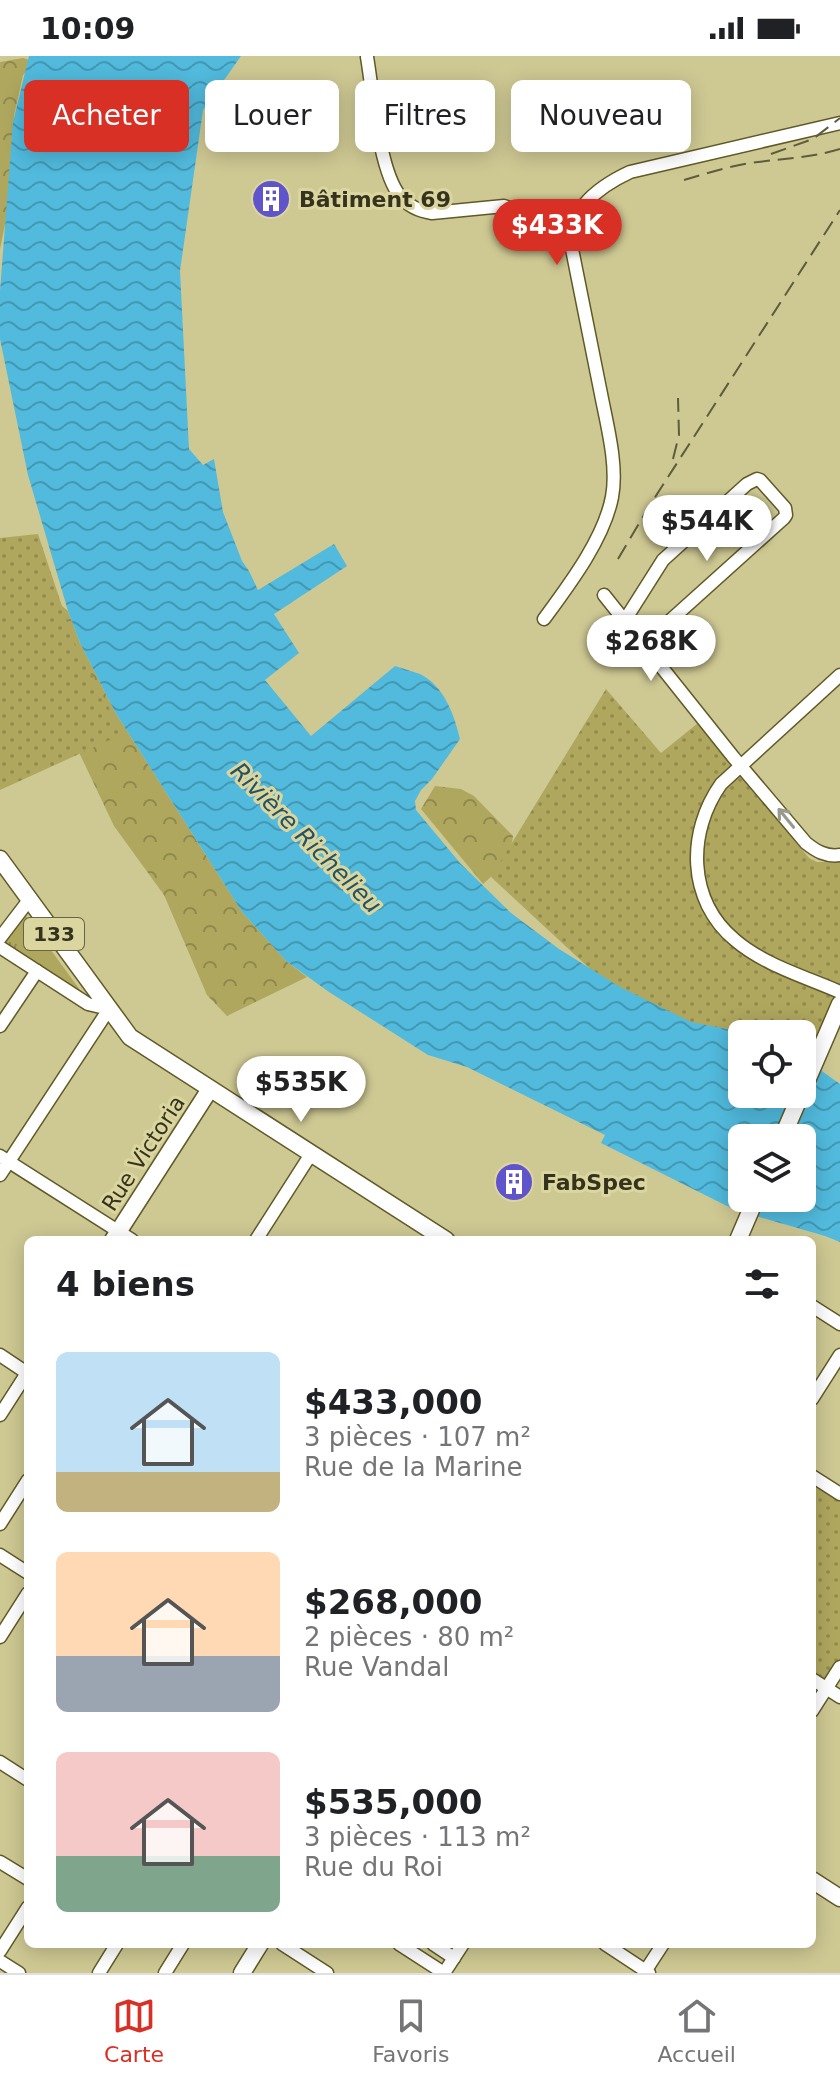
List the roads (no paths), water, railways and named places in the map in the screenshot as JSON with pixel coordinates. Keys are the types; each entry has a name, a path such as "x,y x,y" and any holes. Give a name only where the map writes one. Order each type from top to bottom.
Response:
{"main road":[{"name":"133","path":"0,859 130,1037 210,1089"},
{"path":"816,1060 840,1004"},
{"path":"210,1089 440,1236"},
{"name":"Rue Victoria","path":"122,1236 210,1089"},
{"path":"740,1236 750,1212"},
{"path":"816,1883 840,1898"},
{"path":"242,1973 258,1948"}],"street":[{"path":"367,57 385,162 394,186 406,202 422,212 432,213 504,206 571,230"},
{"path":"544,619 571,582 602,527 614,483 608,428 571,244 571,230 579,213 599,188 630,172 840,123"},
{"path":"625,620 663,560 747,484 759,479 785,508 786,515 644,644"},
{"path":"604,595 806,843 818,852 840,855"},
{"path":"840,675 721,784 712,796 698,834 696,868 709,908 734,940 779,966 840,992"},
{"path":"0,938 29,900"},
{"path":"0,947 88,1004 109,1009 4,1158 0,1175"},
{"path":"0,1026 37,971"},
{"path":"259,1236 311,1154"},
{"path":"4,1158 120,1236"},
{"path":"816,1309 840,1324"},
{"path":"0,1355 24,1370"},
{"path":"816,1393 840,1355"},
{"path":"0,1415 24,1379"},
{"path":"816,1479 840,1494"},
{"path":"0,1524 24,1486"},
{"path":"0,1555 24,1570"},
{"path":"0,1637 24,1599"},
{"path":"816,1704 840,1667"},
{"path":"816,1682 840,1697"},
{"path":"0,1762 24,1777"},
{"path":"0,1862 24,1877"},
{"path":"0,1951 24,1913"},
{"path":"99,1973 115,1948"},
{"path":"165,1973 181,1948"},
{"path":"288,1948 327,1973"},
{"path":"405,1948 444,1973 460,1948"},
{"path":"439,1948 454,1958"},
{"path":"611,1948 647,1972 661,1948"},
{"path":"0,1961 19,1973"}],"water":[{"name":"Rivière Richelieu","path":"29,56 241,56 224,80 205,80 205,107 180,271 189,449 203,465 214,459 223,512 242,561 258,590 334,544 347,566 274,614 299,653 265,680 311,736 395,666 420,674 436,686 451,711 460,739 421,790 415,801 416,810 460,863 511,913 559,949 620,987 691,1022 728,1029 728,1108 816,1108 816,1067 840,1084 840,1242 742,1212 816,1212 816,1124 728,1124 728,1206 601,1143 605,1135 467,1067 428,1055 286,961 242,912 115,712 80,643 28,475 0,339 0,291 13,122"}],"railway":[{"path":"771,154 813,139 840,118"},
{"path":"684,180 739,165 840,149"},
{"path":"618,559 840,210"},
{"path":"673,459 679,435 678,398"}],"place":[{"name":"Bâtiment 69","path":"271,199"},
{"name":"FabSpec","path":"514,1182"}]}
